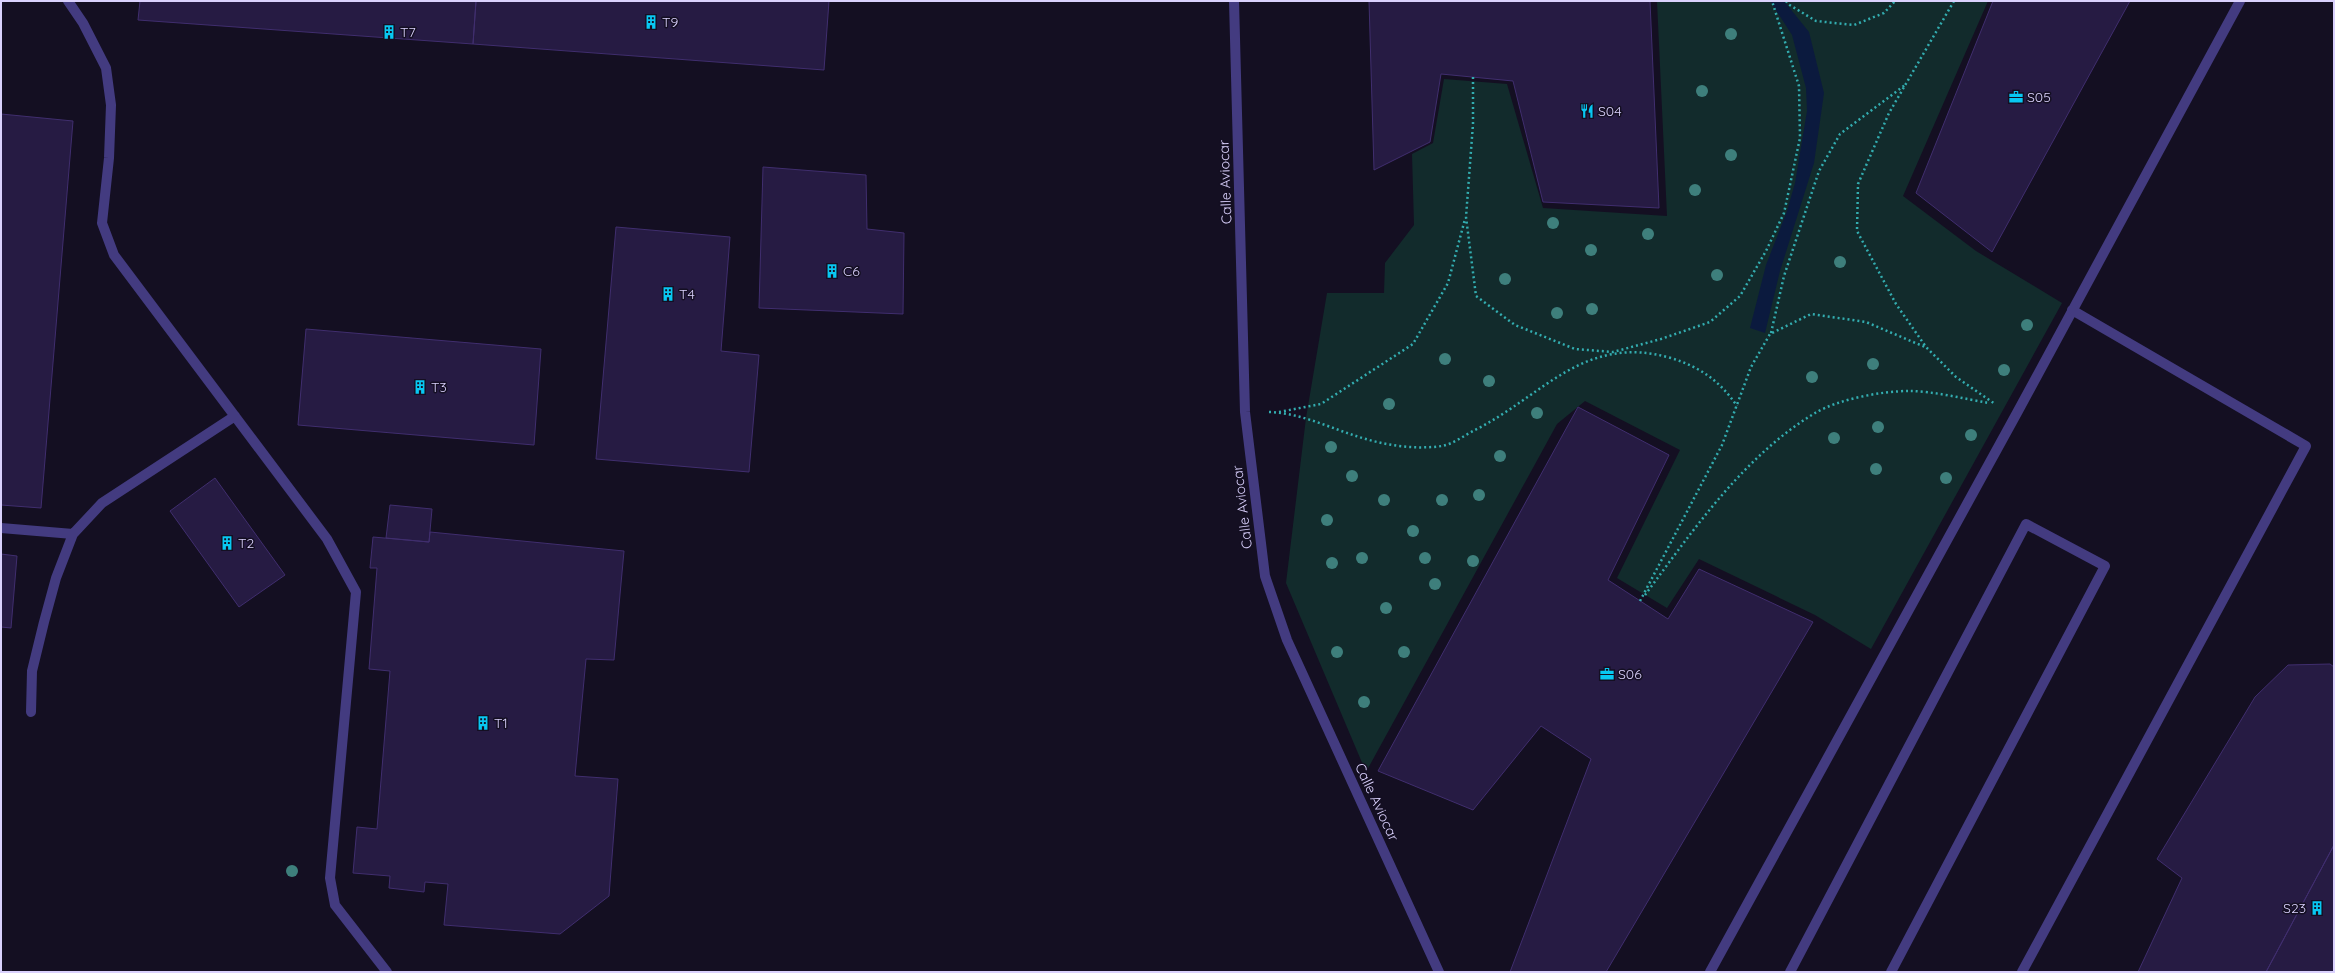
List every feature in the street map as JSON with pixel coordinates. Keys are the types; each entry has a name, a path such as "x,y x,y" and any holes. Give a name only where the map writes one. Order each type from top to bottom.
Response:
{"street":[{"path":"68,1 83,23 106,68 111,106 109,158 102,223 114,255 327,539 356,592 330,878 335,905 387,972"},
{"name":"Calle Aviocar","path":"1234,1 1245,412 1265,576 1285,633 1439,972"},
{"path":"1710,972 2018,411 2240,1"},
{"path":"2022,972 2306,446 2072,310"},
{"path":"31,712 32,671 56,578 73,534 102,503 235,416"},
{"path":"1790,972 2026,524 2105,566 1891,972"},
{"path":"1,528 73,534"}],"path":[{"path":"1276,412 1306,418 1357,436 1395,446 1444,446 1509,410 1567,370 1613,352 1661,339 1710,322 1740,296 1766,251 1784,213 1800,138 1799,86 1772,1"},
{"path":"1786,1 1788,4 1816,21 1854,25 1884,13 1895,1"},
{"path":"1954,1 1889,113 1858,184 1857,231 1896,304 1926,347 1956,377 1991,403"},
{"path":"1245,412 1276,412 1321,404 1412,344 1448,283 1466,217 1473,124 1473,77"},
{"path":"1906,84 1840,134 1819,171 1784,276 1770,334 1751,367 1722,444 1640,601 1717,501 1776,440 1817,412 1860,397 1909,391 1991,403 2018,411"},
{"path":"1466,217 1476,296 1515,325 1575,349 1658,355 1693,365 1726,390 1737,406"},
{"path":"1770,334 1811,314 1866,322 1926,347"}],"green space":[{"path":"1657,1 1988,1 1903,196 1976,251 2062,303 1871,649 1815,615 1699,559 1667,608 1617,578 1680,450 1585,401 1557,424 1366,772 1286,583 1306,418 1327,293 1384,293 1385,263 1414,225 1412,154 1433,143 1444,79 1507,84 1543,208 1667,216"}],"water":[{"path":"1770,1 1784,1 1809,32 1824,93 1814,163 1780,271 1765,333 1750,328 1766,265 1787,211 1795,183 1807,111 1806,88 1792,35"}],"building":[{"name":"T7","path":"140,1 476,1 473,44 138,20"},
{"name":"T9","path":"476,1 829,1 824,70 473,44"},
{"name":"S04","path":"1369,1 1650,1 1659,208 1543,202 1513,81 1441,74 1430,142 1374,170"},
{"name":"S05","path":"1993,1 2130,1 1992,252 1916,193"},
{"path":"1,114 73,121 41,508 1,505"},
{"name":"C6","path":"763,167 866,175 867,229 904,233 903,314 759,308"},
{"name":"T4","path":"616,227 730,237 721,351 759,355 749,472 596,459"},
{"name":"T3","path":"306,329 541,349 534,445 298,425"},
{"name":"S06","path":"1578,407 1669,455 1608,580 1668,619 1699,569 1813,622 1606,972 1510,972 1591,759 1541,726 1473,810 1378,771"},
{"name":"T2","path":"215,478 285,575 239,607 170,511"},
{"path":"390,505 432,509 429,542 386,538"},
{"name":"T1","path":"430,532 624,551 614,660 586,659 575,776 618,779 609,896 560,934 444,925 448,884 425,882 424,892 389,888 390,876 353,873 357,827 377,829 390,671 369,669 377,568 370,568 373,537 429,542"},
{"path":"1,554 17,556 11,628 1,627"},
{"path":"2330,664 2334,667 2334,845 2266,972 2138,972 2182,878 2157,859 2255,697 2288,665"},
{"name":"S23","path":"2334,845 2334,972 2266,972"}],"place":[{"name":"T9","path":"651,22"},
{"name":"T7","path":"389,32"},
{"name":"S05","path":"2016,97"},
{"name":"S04","path":"1587,111"},
{"name":"C6","path":"832,271"},
{"name":"T4","path":"668,294"},
{"name":"T3","path":"420,387"},
{"name":"T2","path":"227,543"},
{"name":"S06","path":"1607,674"},
{"name":"T1","path":"483,723"},
{"name":"S23","path":"2317,908"}]}
